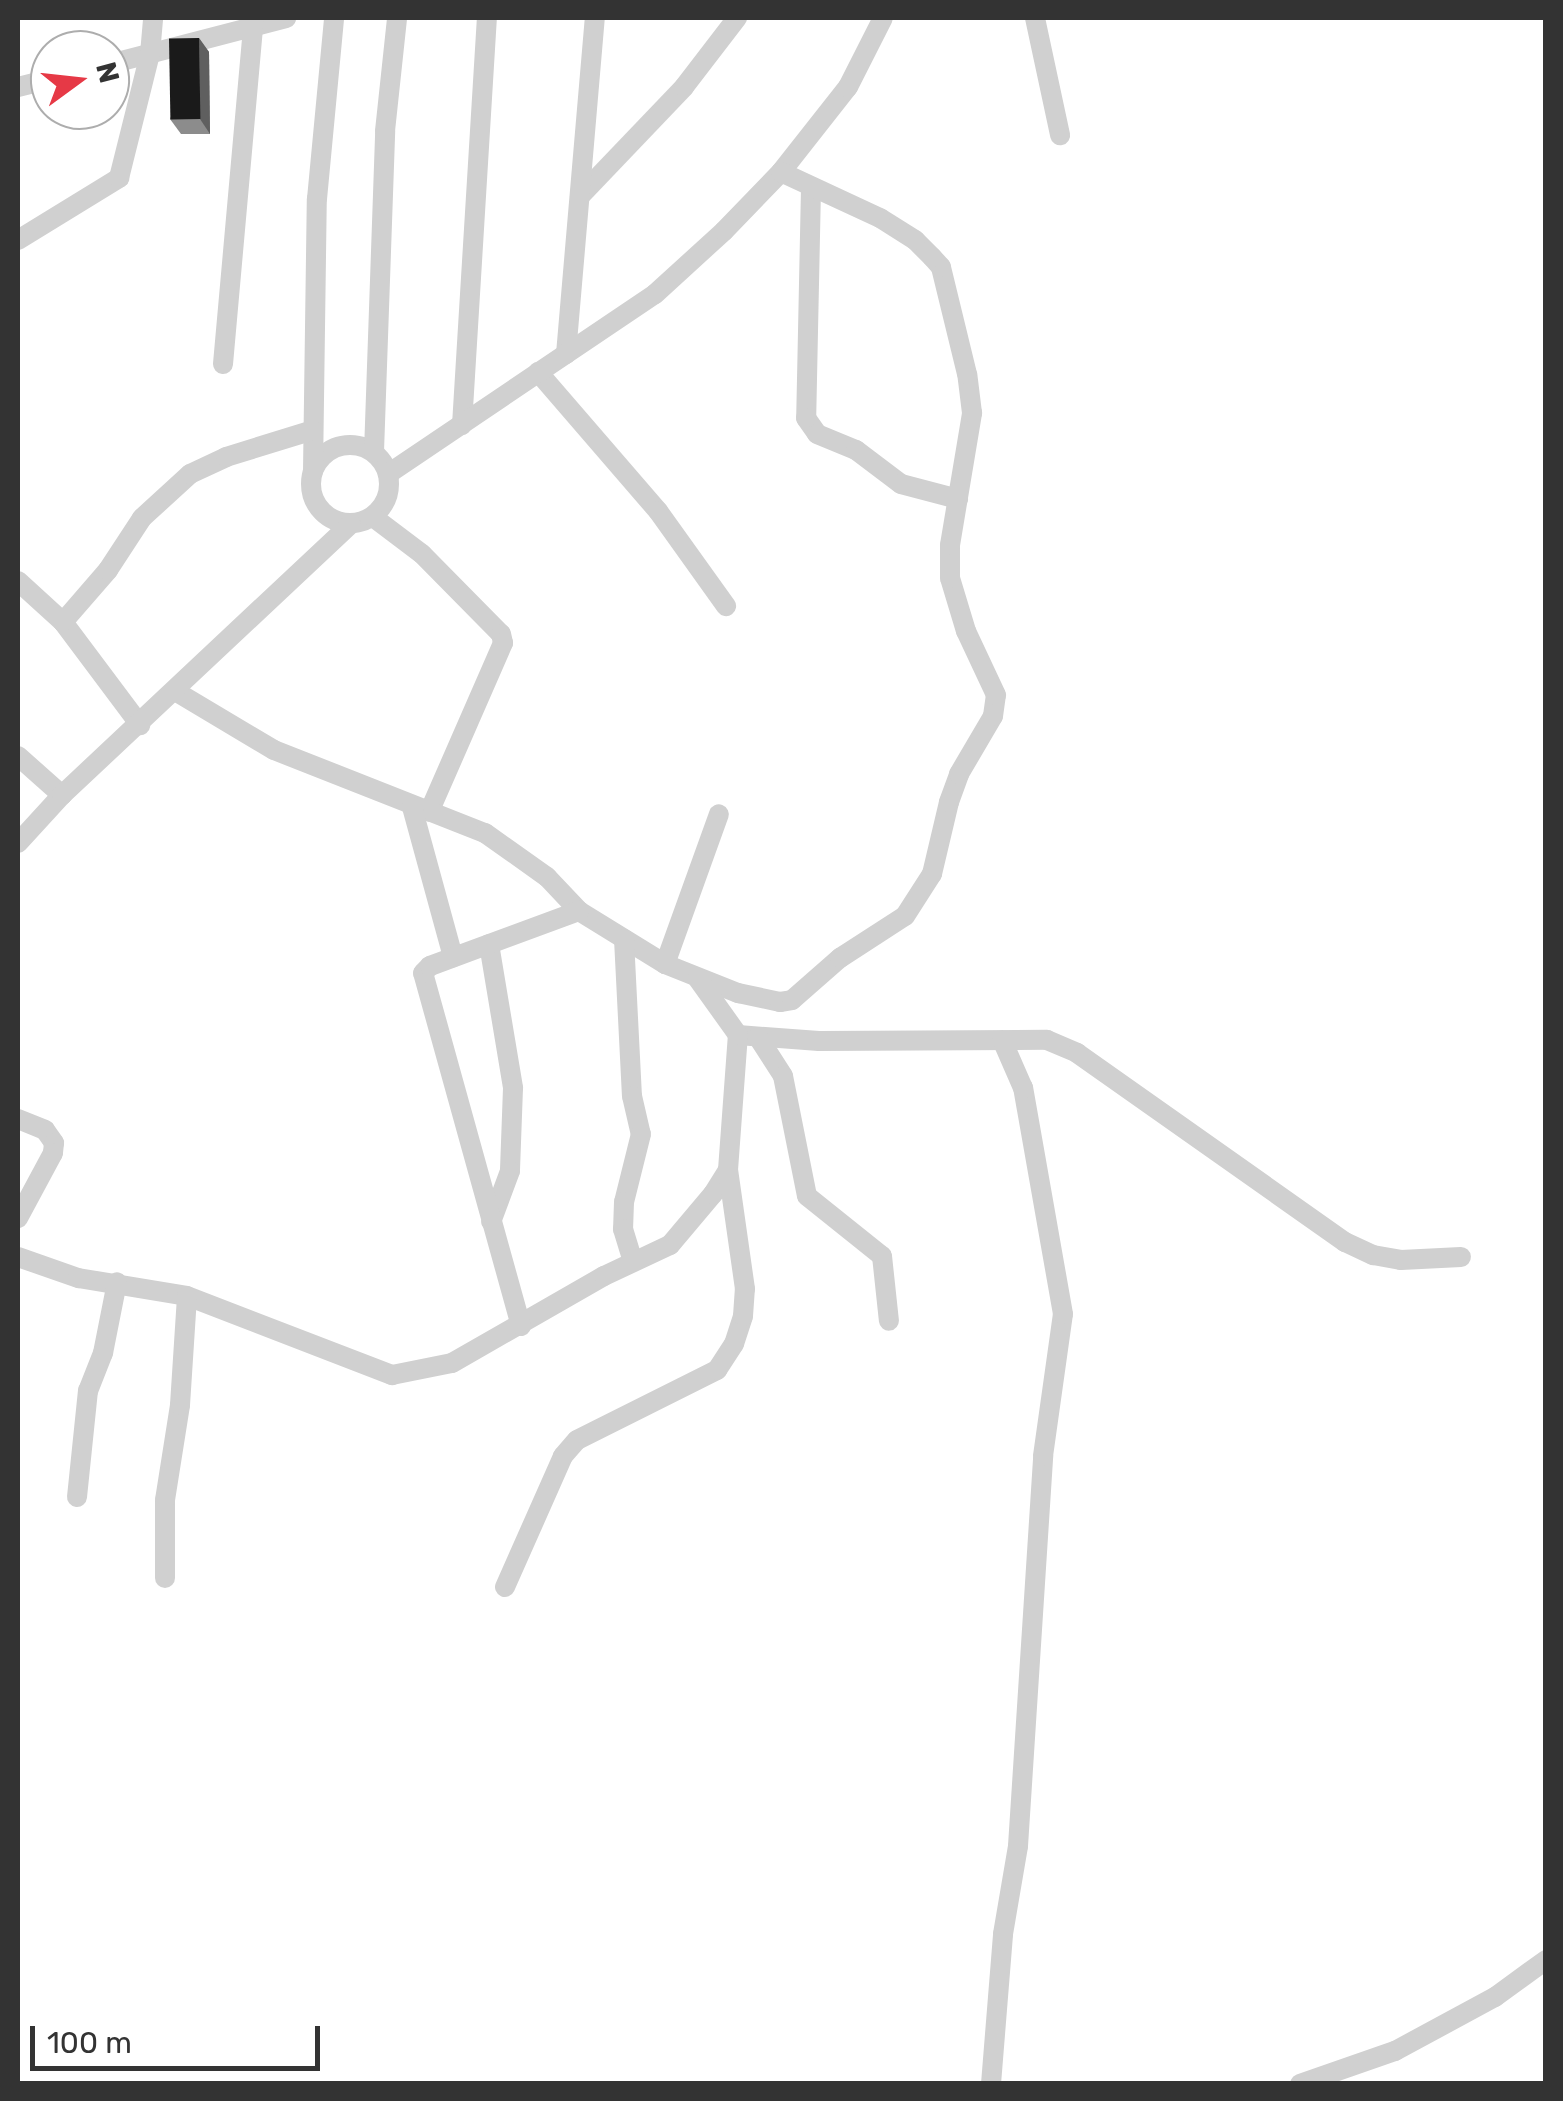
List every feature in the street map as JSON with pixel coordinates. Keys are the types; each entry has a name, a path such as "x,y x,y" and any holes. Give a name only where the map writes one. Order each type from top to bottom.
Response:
{"street":[{"path":"18,240 118,178 150,54 152,18"},
{"path":"130,59 254,22 286,18"},
{"path":"334,18 317,199 313,470 314,500 323,513 350,524"},
{"path":"374,452 385,131 396,18"},
{"path":"462,425 487,18"},
{"path":"566,354 595,18"},
{"path":"580,196 684,87 737,18"},
{"path":"388,474 654,294 781,172 848,87 883,18"},
{"path":"1034,18 1060,135"},
{"path":"223,364 254,22"},
{"path":"176,691 274,750 484,833 516,853 579,911 665,964 762,1000 792,1000 840,958 904,916 924,891 954,788 993,716 996,695 966,631 950,578 972,413 957,325 941,267 915,240 880,218 781,172"},
{"path":"812,188 806,418 816,434 856,450 901,484 958,499"},
{"path":"538,372 658,511 726,606"},
{"path":"63,622 108,570 142,518 190,474 226,457 313,430"},
{"path":"18,844 62,795 350,524 373,516 387,498 388,474 374,452 360,446 332,448 313,470"},
{"path":"373,516 422,554 501,634 503,643 420,809 453,957"},
{"path":"18,581 63,622 140,725"},
{"path":"18,756 62,795"},
{"path":"665,964 720,814"},
{"path":"521,1326 424,973 453,957 579,911"},
{"path":"624,939 632,1096 641,1134 624,1202 624,1229 632,1262"},
{"path":"489,944 514,1088 510,1172 491,1222"},
{"path":"698,979 783,1076 807,1196 882,1256 889,1322"},
{"path":"748,1036 1047,1040 1077,1054 1346,1242 1373,1255 1400,1260 1461,1258"},
{"path":"505,1587 563,1456 577,1440 717,1370 734,1344 743,1316 745,1289 728,1170 748,1036"},
{"path":"991,2084 1003,1934 1018,1846 1043,1456 1063,1314 1023,1088 1002,1040"},
{"path":"18,1119 46,1130 54,1143 53,1153 18,1218"},
{"path":"18,1257 78,1278 186,1296 392,1375 452,1363 632,1262 670,1245 728,1170"},
{"path":"77,1496 88,1391 102,1353 117,1282"},
{"path":"165,1578 164,1500 180,1405 186,1296"},
{"path":"1300,2084 1426,2036 1495,1998 1546,1960"}],"building":[{"path":"199,38 200,119 170,120 169,39"}]}
